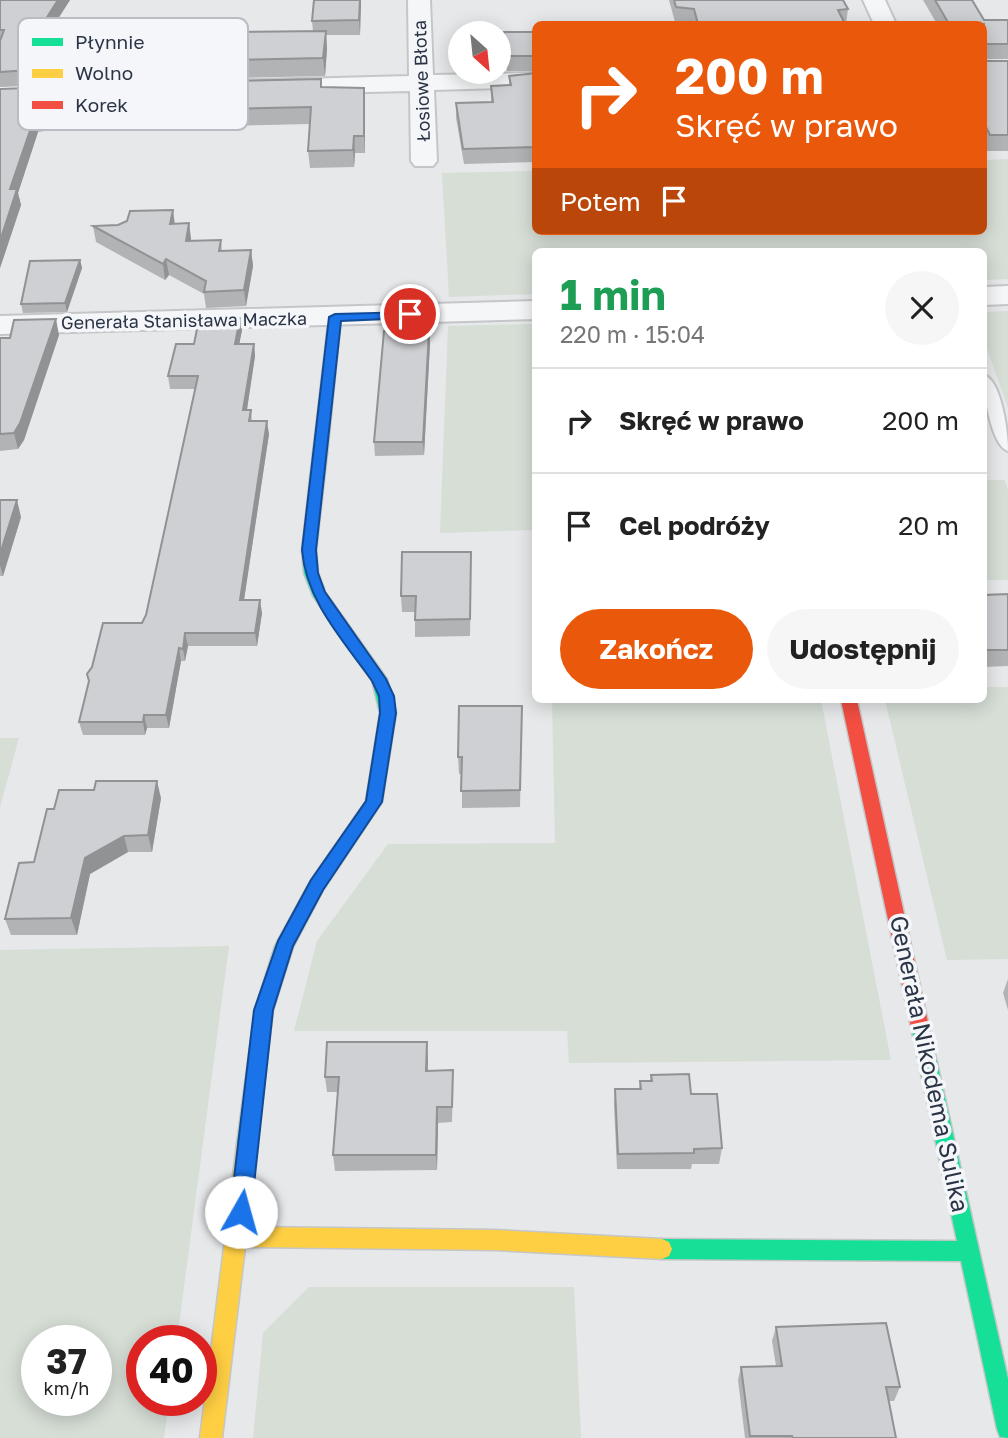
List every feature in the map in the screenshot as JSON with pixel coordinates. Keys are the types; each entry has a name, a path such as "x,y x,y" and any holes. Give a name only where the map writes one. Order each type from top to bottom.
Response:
{"street":[{"name":"Łosiowe Błota","path":"419,0 424,83 424,161"},
{"path":"874,0 884,21"},
{"path":"248,88 532,80"},
{"path":"0,94 18,94"},
{"path":"987,296 1008,295"},
{"name":"Generała Stanisława Maczka","path":"0,325 532,310"},
{"path":"211,1438 264,1010 284,946 317,885 374,802 388,713 386,696 379,679 318,593 311,573 309,550 335,317"},
{"name":"Generała Nikodema Sulika","path":"850,703 1008,1429"},
{"path":"238,1237 495,1240 657,1249 969,1251"}],"lane":[{"path":"987,388 1008,446"}],"shaded area":[{"path":"1008,159 1008,279 987,280 987,248 532,248 532,294 449,297 442,173 532,171 532,235 987,235 987,160"},
{"path":"1008,311 1008,408 987,348 987,312"},
{"path":"532,324 532,530 440,533 448,326"},
{"path":"987,480 1005,480 1008,490 1008,580 987,580"},
{"path":"987,687 1008,687 1008,959 947,960 886,703 987,703"},
{"path":"552,703 822,703 891,1060 569,1063 567,1031 294,1031 317,941 388,844 555,843"},
{"path":"0,738 19,738 0,807"},
{"path":"229,946 179,1325 126,1325 126,1416 167,1416 164,1438 0,1438 0,950"},
{"path":"309,1287 574,1287 581,1438 253,1438 263,1333"}],"building":[{"path":"0,0 58,0 47,18 18,18 18,71 0,72 0,41 4,30 0,30"},
{"path":"314,0 360,0 359,20 312,21"},
{"path":"674,0 843,0 848,9 838,10 844,21 697,21 694,9 676,7"},
{"path":"935,0 972,0 984,20 1008,20 1008,44 987,44 987,21 947,21"},
{"path":"326,31 323,58 248,60 248,32"},
{"path":"511,32 532,32 532,56 511,56"},
{"path":"987,61 1008,61 1008,135 990,135 987,129"},
{"path":"532,73 532,147 463,149 456,103 493,102 491,86 511,85 511,76"},
{"path":"321,79 321,87 364,88 364,136 354,136 353,150 308,151 311,107 248,108 248,81"},
{"path":"18,88 18,130 30,130 10,189 17,189 0,241 0,89"},
{"path":"173,210 170,224 189,223 186,241 221,240 219,251 251,250 244,290 204,292 206,281 166,259 163,264 93,226 118,225 127,221 130,211"},
{"path":"80,260 65,303 21,304 30,261"},
{"path":"240,318 235,344 254,344 243,410 251,410 249,421 267,421 240,600 260,600 255,633 185,633 183,649 179,648 166,715 144,715 143,722 79,722 89,681 87,674 92,667 103,623 142,623 146,615 198,376 168,376 176,344 194,344 199,319"},
{"path":"56,319 20,423 14,433 0,434 0,338 10,338 14,320"},
{"path":"384,331 429,331 423,442 374,442"},
{"path":"0,500 17,500 0,554"},
{"path":"402,552 471,552 470,619 415,620 416,596 401,596"},
{"path":"1008,594 1008,650 987,650 987,595"},
{"path":"459,706 522,706 520,790 461,791 462,757 458,757"},
{"path":"96,781 157,781 148,835 124,836 85,858 71,918 5,919 19,863 34,862 47,809 54,809 59,790 94,790"},
{"path":"327,1042 427,1042 426,1071 453,1070 452,1107 437,1107 436,1155 333,1155 339,1077 325,1077"},
{"path":"689,1074 691,1094 717,1094 722,1148 694,1149 694,1153 618,1154 615,1089 641,1089 640,1081 652,1081 651,1075"},
{"path":"886,1323 900,1387 886,1387 896,1438 750,1436 741,1367 782,1366 776,1327"}],"traffic: fast":[{"path":"247,1144 264,1010 284,946 317,885 374,802 388,713 379,679 318,593 311,573 309,550 320,454"},
{"path":"920,1027 1008,1429"},
{"path":"662,1249 969,1251"}],"traffic: slow":[{"path":"320,454 335,317"},
{"path":"211,1438 247,1144"},
{"path":"238,1237 495,1240 662,1249"}],"traffic: jam":[{"path":"850,703 920,1027"}],"route":[{"path":"241,1212 264,1010 284,946 317,885 374,802 381,773 388,713 386,696 379,679 318,593 311,573 309,550 335,317 410,314"}]}
